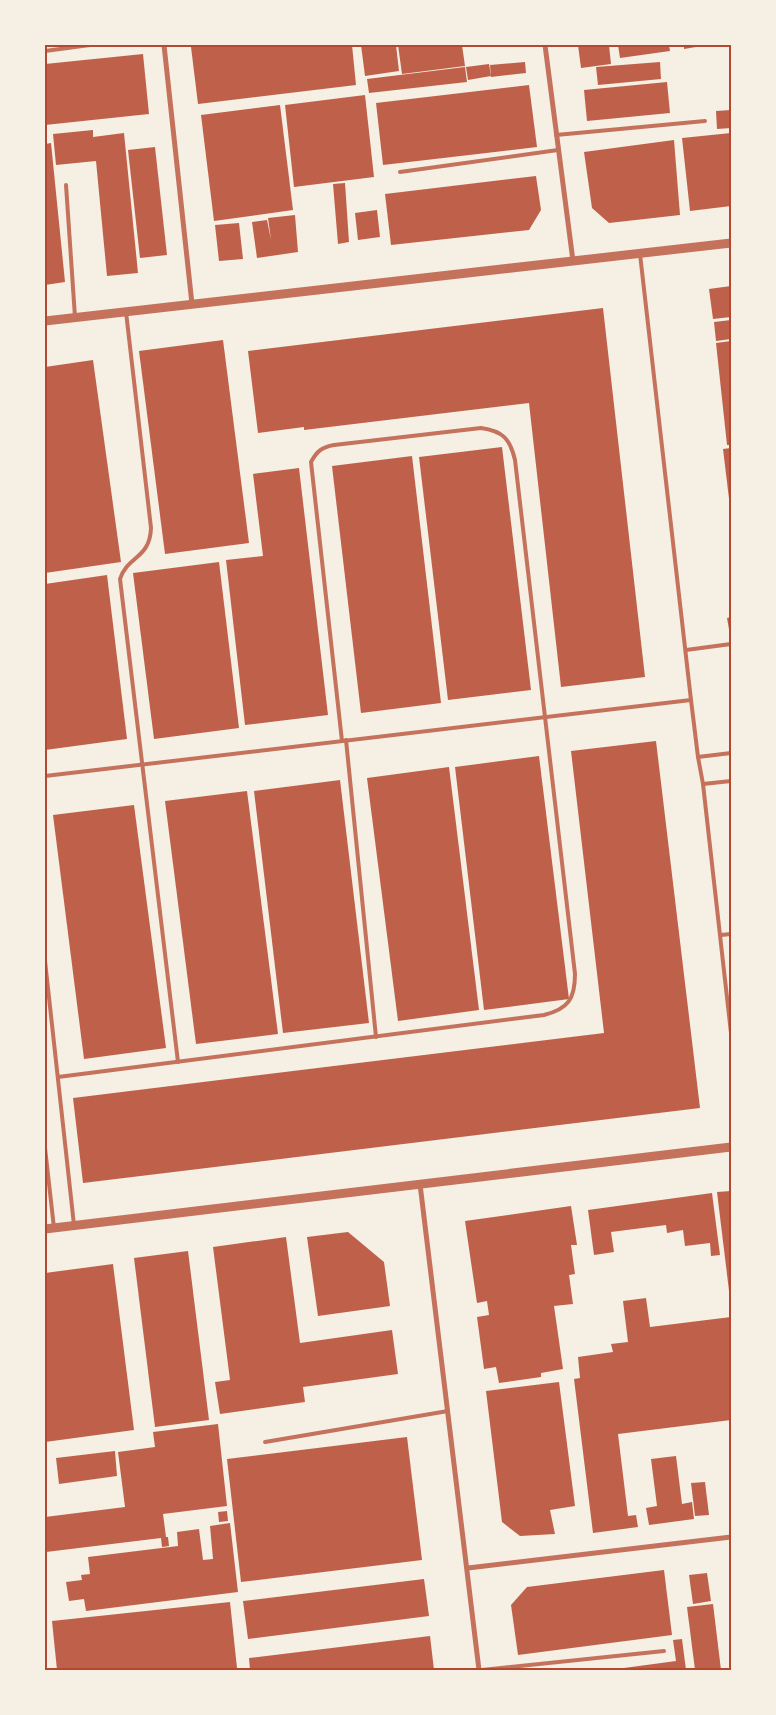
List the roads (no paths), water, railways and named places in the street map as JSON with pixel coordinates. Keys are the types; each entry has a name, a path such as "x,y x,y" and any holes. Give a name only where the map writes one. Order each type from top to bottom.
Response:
{"street":[{"path":"164,45 192,304"},
{"path":"545,45 573,261"},
{"path":"45,321 731,243"},
{"path":"50,1229 731,1147"},
{"path":"420,1184 481,1670"},
{"path":"468,1568 731,1536"}],"lane":[{"path":"45,51 90,45"},
{"path":"556,136 705,120"},
{"path":"400,172 558,150"},
{"path":"66,185 75,317"},
{"path":"640,254 731,1033"},
{"path":"126,312 151,528 149,544 122,573 120,579 178,1062"},
{"path":"58,1077 544,1015 558,1012 569,1002 575,989 574,974 515,460 512,447 504,436 493,430 480,428 334,445 324,447 316,453 311,462 376,1036"},
{"path":"686,650 731,644"},
{"path":"45,776 691,700"},
{"path":"698,756 731,753"},
{"path":"703,784 731,781"},
{"path":"721,935 731,934"},
{"path":"45,961 74,1226"},
{"path":"45,1148 50,1229"},
{"path":"265,1442 448,1411"},
{"path":"481,1670 664,1651"}]}
